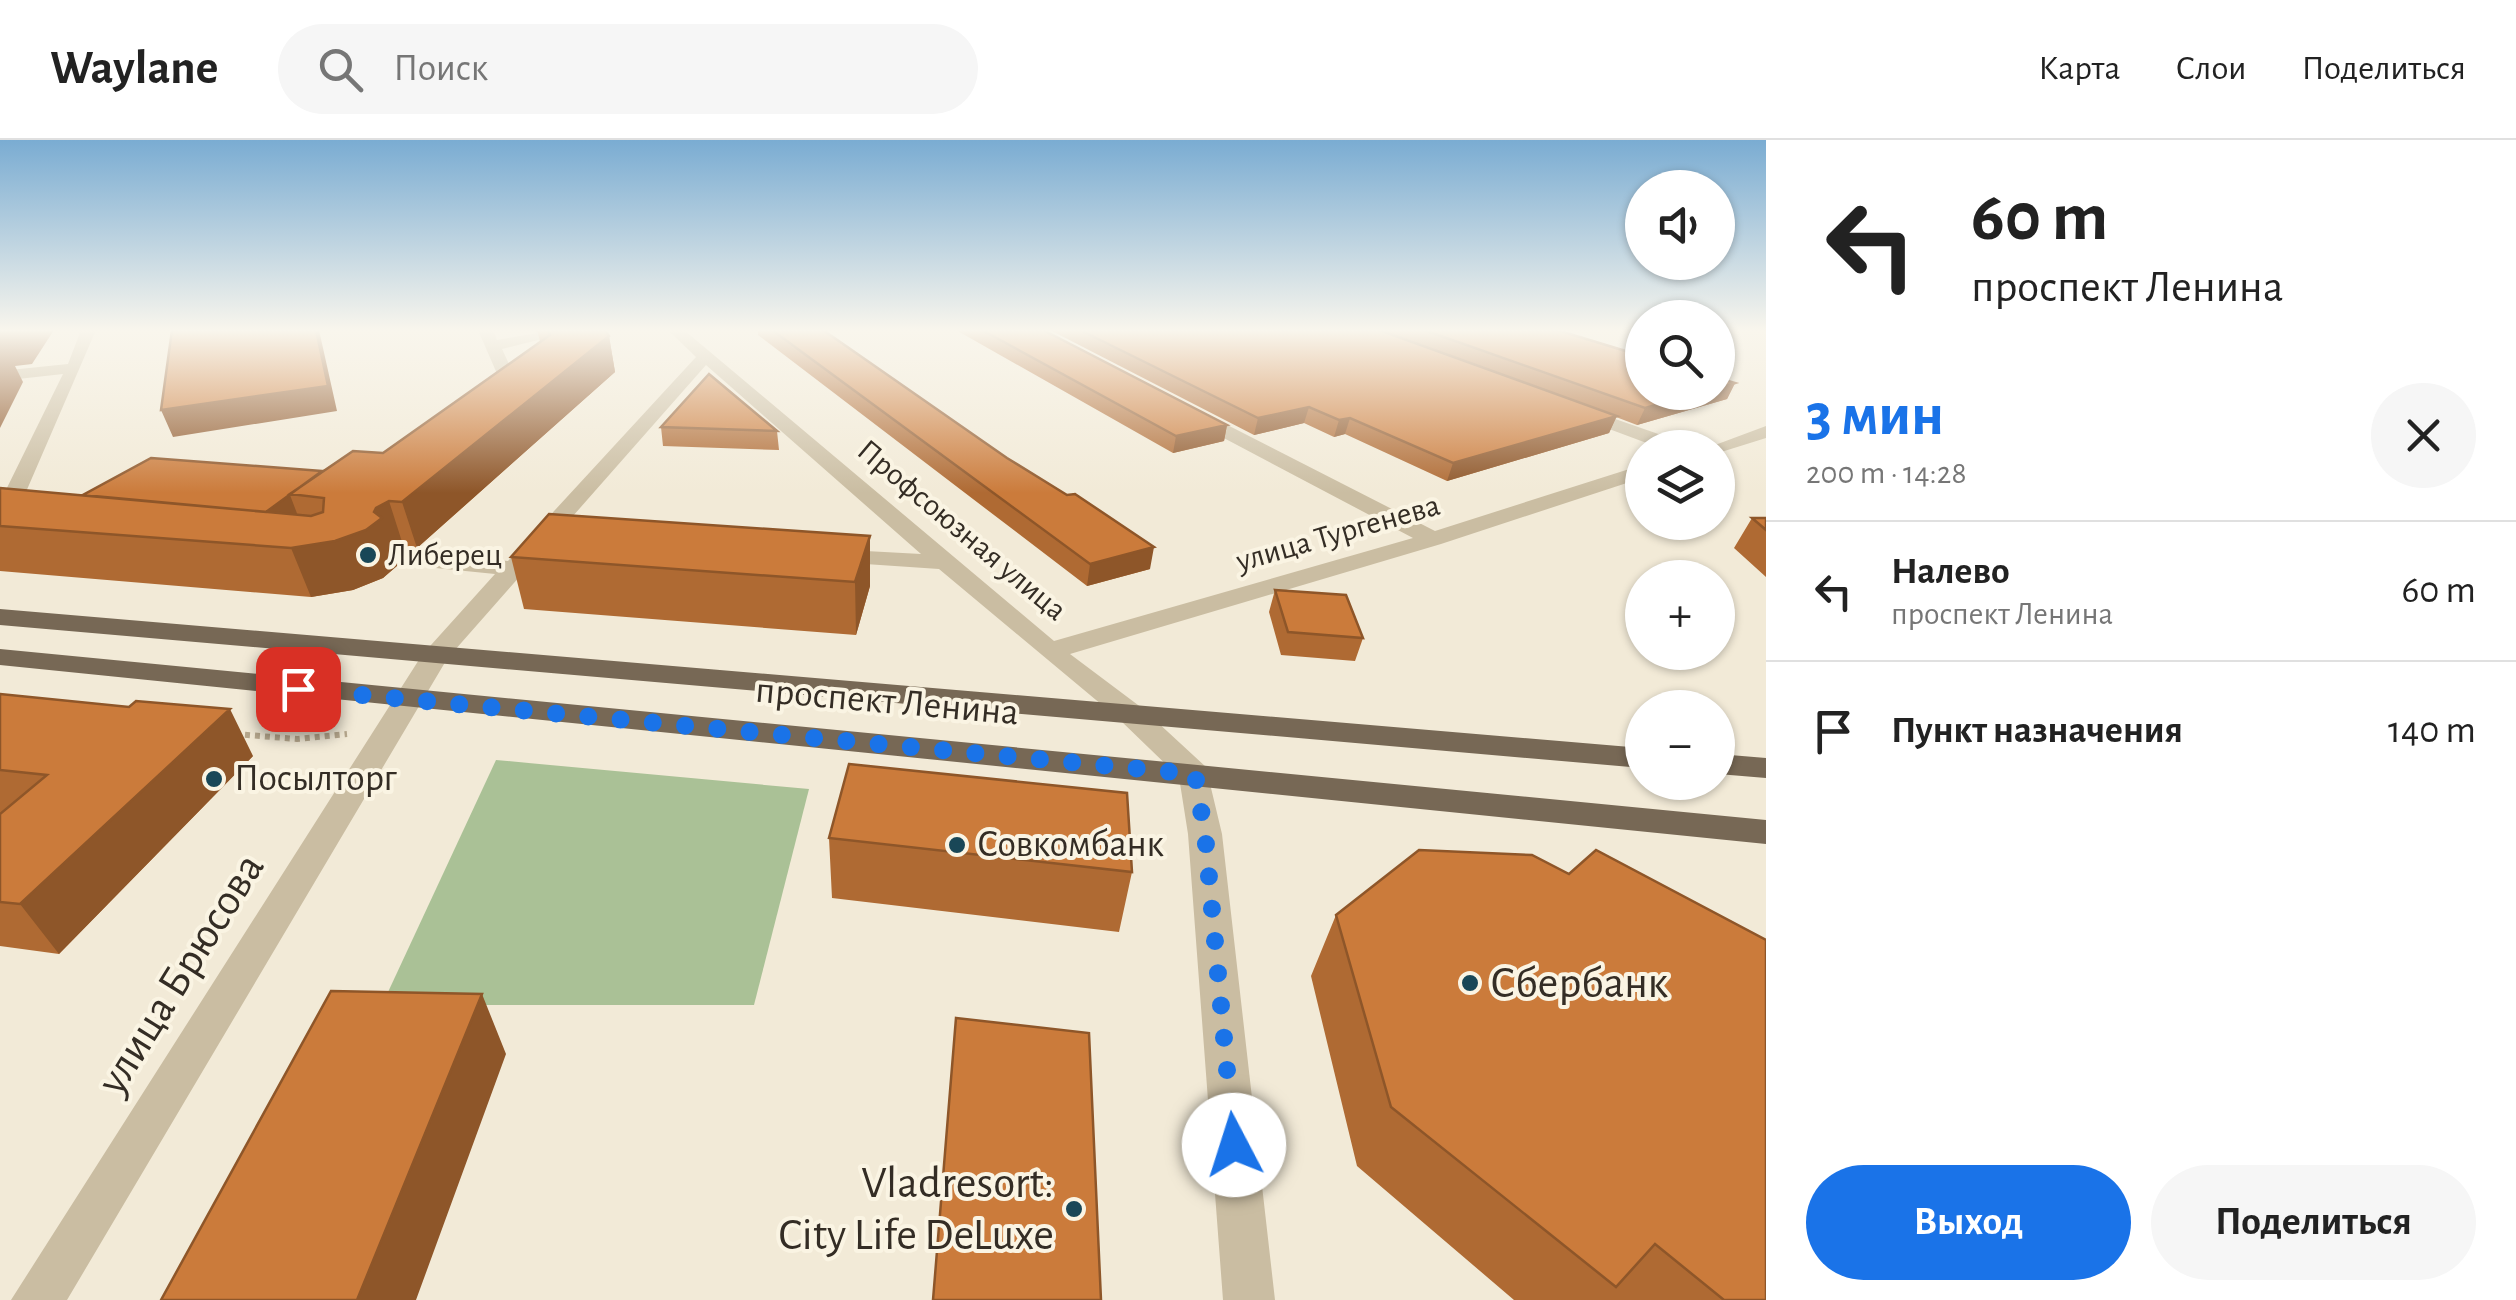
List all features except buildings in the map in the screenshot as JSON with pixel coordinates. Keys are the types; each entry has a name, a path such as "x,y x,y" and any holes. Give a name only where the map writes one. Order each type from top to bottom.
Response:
{"main road":[{"name":"проспект Ленина","path":"0,617 1625,757"},
{"name":"проспект Ленина","path":"0,657 402,715 1195,774 1766,832"},
{"path":"1735,765 1766,768"}],"street":[{"path":"23,522 4,520 67,384"},
{"path":"466,410 498,384"},
{"name":"улица Брюсова","path":"37,1300 436,655 680,384"},
{"name":"Профсоюзная улица","path":"735,384 1049,651 1132,714 1195,774"},
{"path":"1553,402 1630,430"},
{"path":"1170,403 1433,539"},
{"path":"1735,442 1766,432"},
{"name":"улица Тургенева","path":"1049,651 1433,539 1625,477"},
{"path":"539,540 578,542"},
{"path":"810,555 946,562"},
{"path":"406,558 514,568"},
{"path":"1195,774 1207,854 1248,1300"}],"path":[{"path":"218,732 297,739 402,715"}],"green space":[{"path":"496,760 809,789 754,1005 382,1005"}],"place":[{"name":"Либерец","path":"368,555"},
{"name":"Посылторг","path":"214,779"},
{"name":"Совкомбанк","path":"957,845"},
{"name":"Сбербанк","path":"1470,983"},
{"name":"Vladresort: City Life DeLuxe","path":"1074,1209"}],"route":[{"path":"298,689 1195,774 1205,834 1234,1145"}]}
